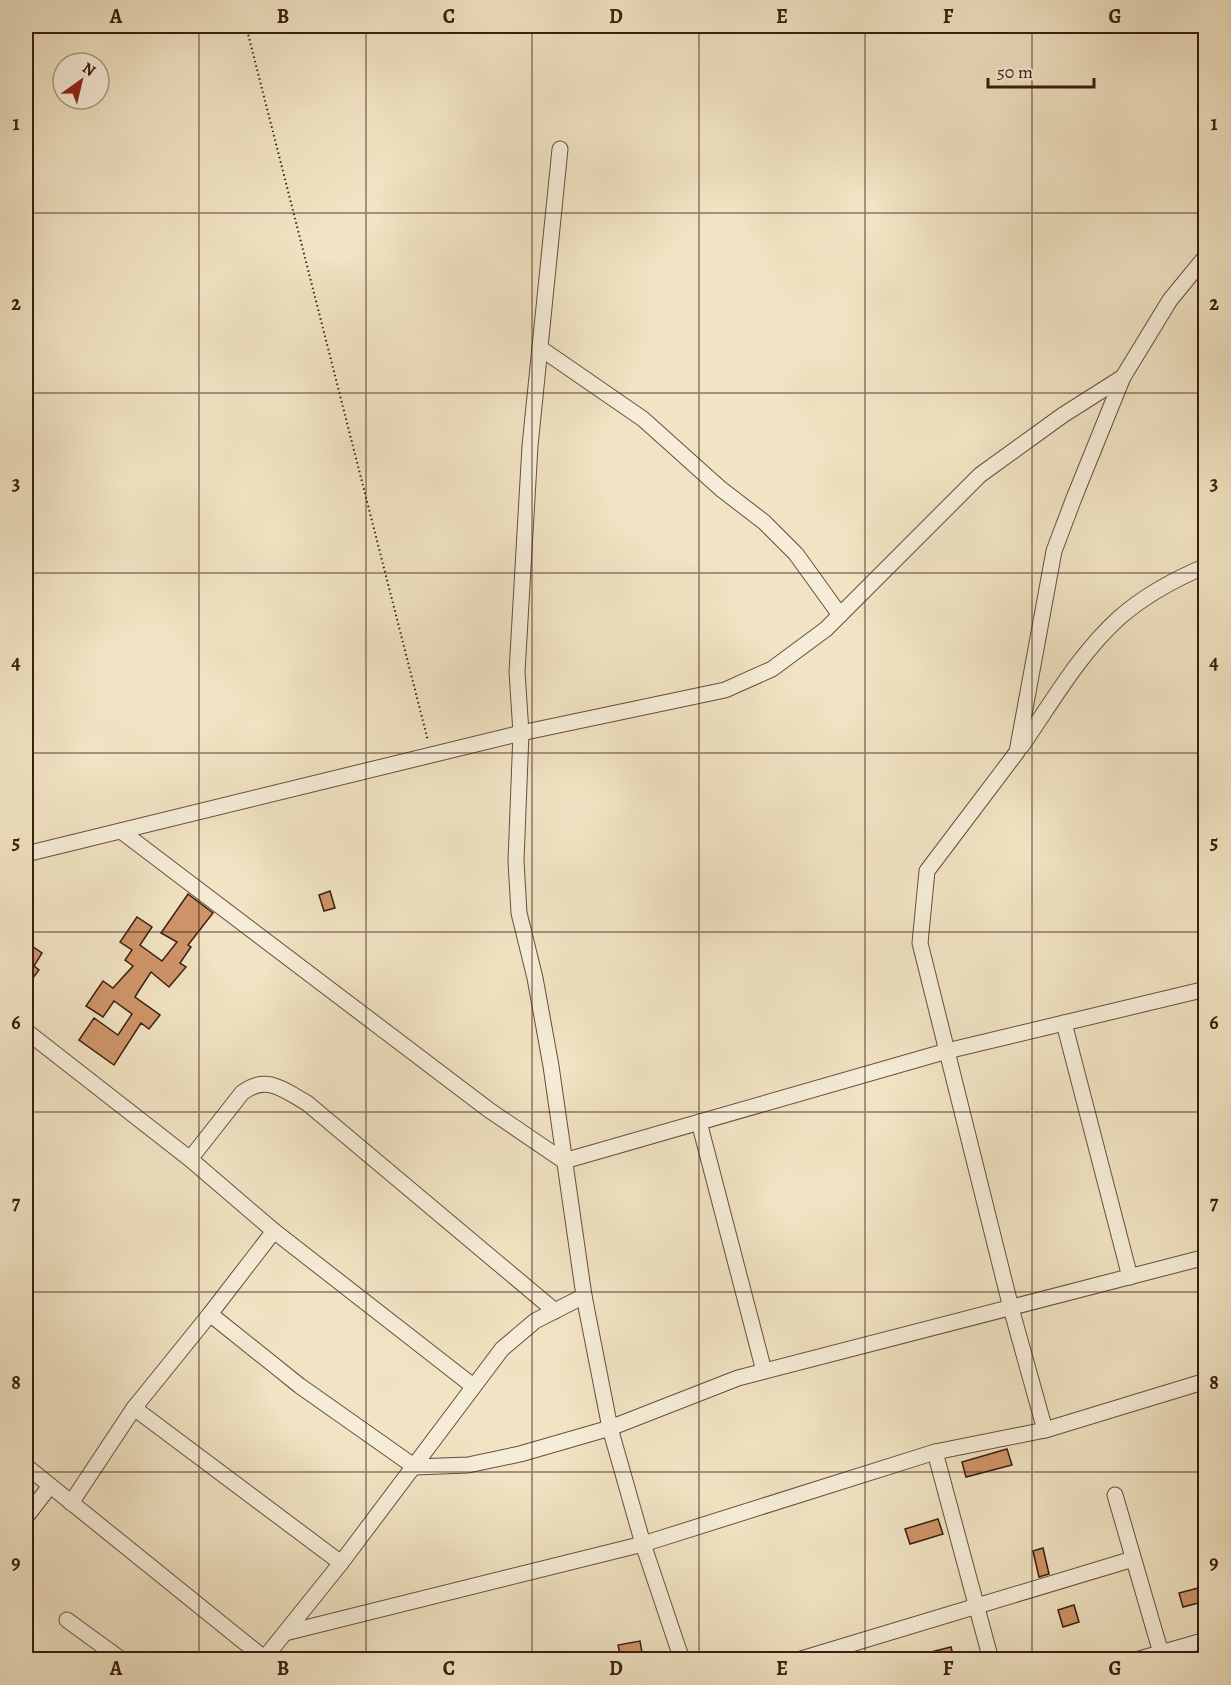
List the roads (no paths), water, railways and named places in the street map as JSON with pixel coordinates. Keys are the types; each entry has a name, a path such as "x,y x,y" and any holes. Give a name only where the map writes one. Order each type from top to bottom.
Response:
{"street":[{"path":"560,149 530,446 517,672 521,733 516,861 519,913 535,978 584,1296 610,1428 643,1544 682,1659"},
{"path":"1017,752 1054,551 1123,377 1170,300 1206,256"},
{"path":"540,348 643,419 721,489 764,522 796,554 840,615"},
{"path":"26,854 521,733 725,690 772,669 826,629 981,475 1063,415 1123,377"},
{"path":"1045,1430 1011,1308 920,943 927,871 1017,752 1090,649 1119,618 1173,580 1206,566"},
{"path":"121,831 489,1110 564,1161"},
{"path":"564,1161 947,1051 1206,989"},
{"path":"1064,1023 1130,1276"},
{"path":"26,1031 190,1159 274,1231 473,1386"},
{"path":"190,1159 242,1093 252,1085 266,1083 282,1089 307,1103 555,1311"},
{"path":"699,1122 764,1371"},
{"path":"71,1503 134,1408 274,1231"},
{"path":"210,1314 300,1386 414,1467 468,1466 520,1454 610,1428 738,1378 1206,1257"},
{"path":"26,1466 263,1659 341,1563 502,1349 535,1321 584,1296"},
{"path":"285,1634 643,1544 935,1452 1045,1430 1206,1381"},
{"path":"134,1408 341,1563"},
{"path":"935,1452 979,1606 991,1659"},
{"path":"26,1517 50,1486"},
{"path":"1115,1495 1162,1656"},
{"path":"798,1659 1133,1559"},
{"path":"67,1620 122,1659"},
{"path":"1136,1659 1162,1656 1206,1641"}]}
